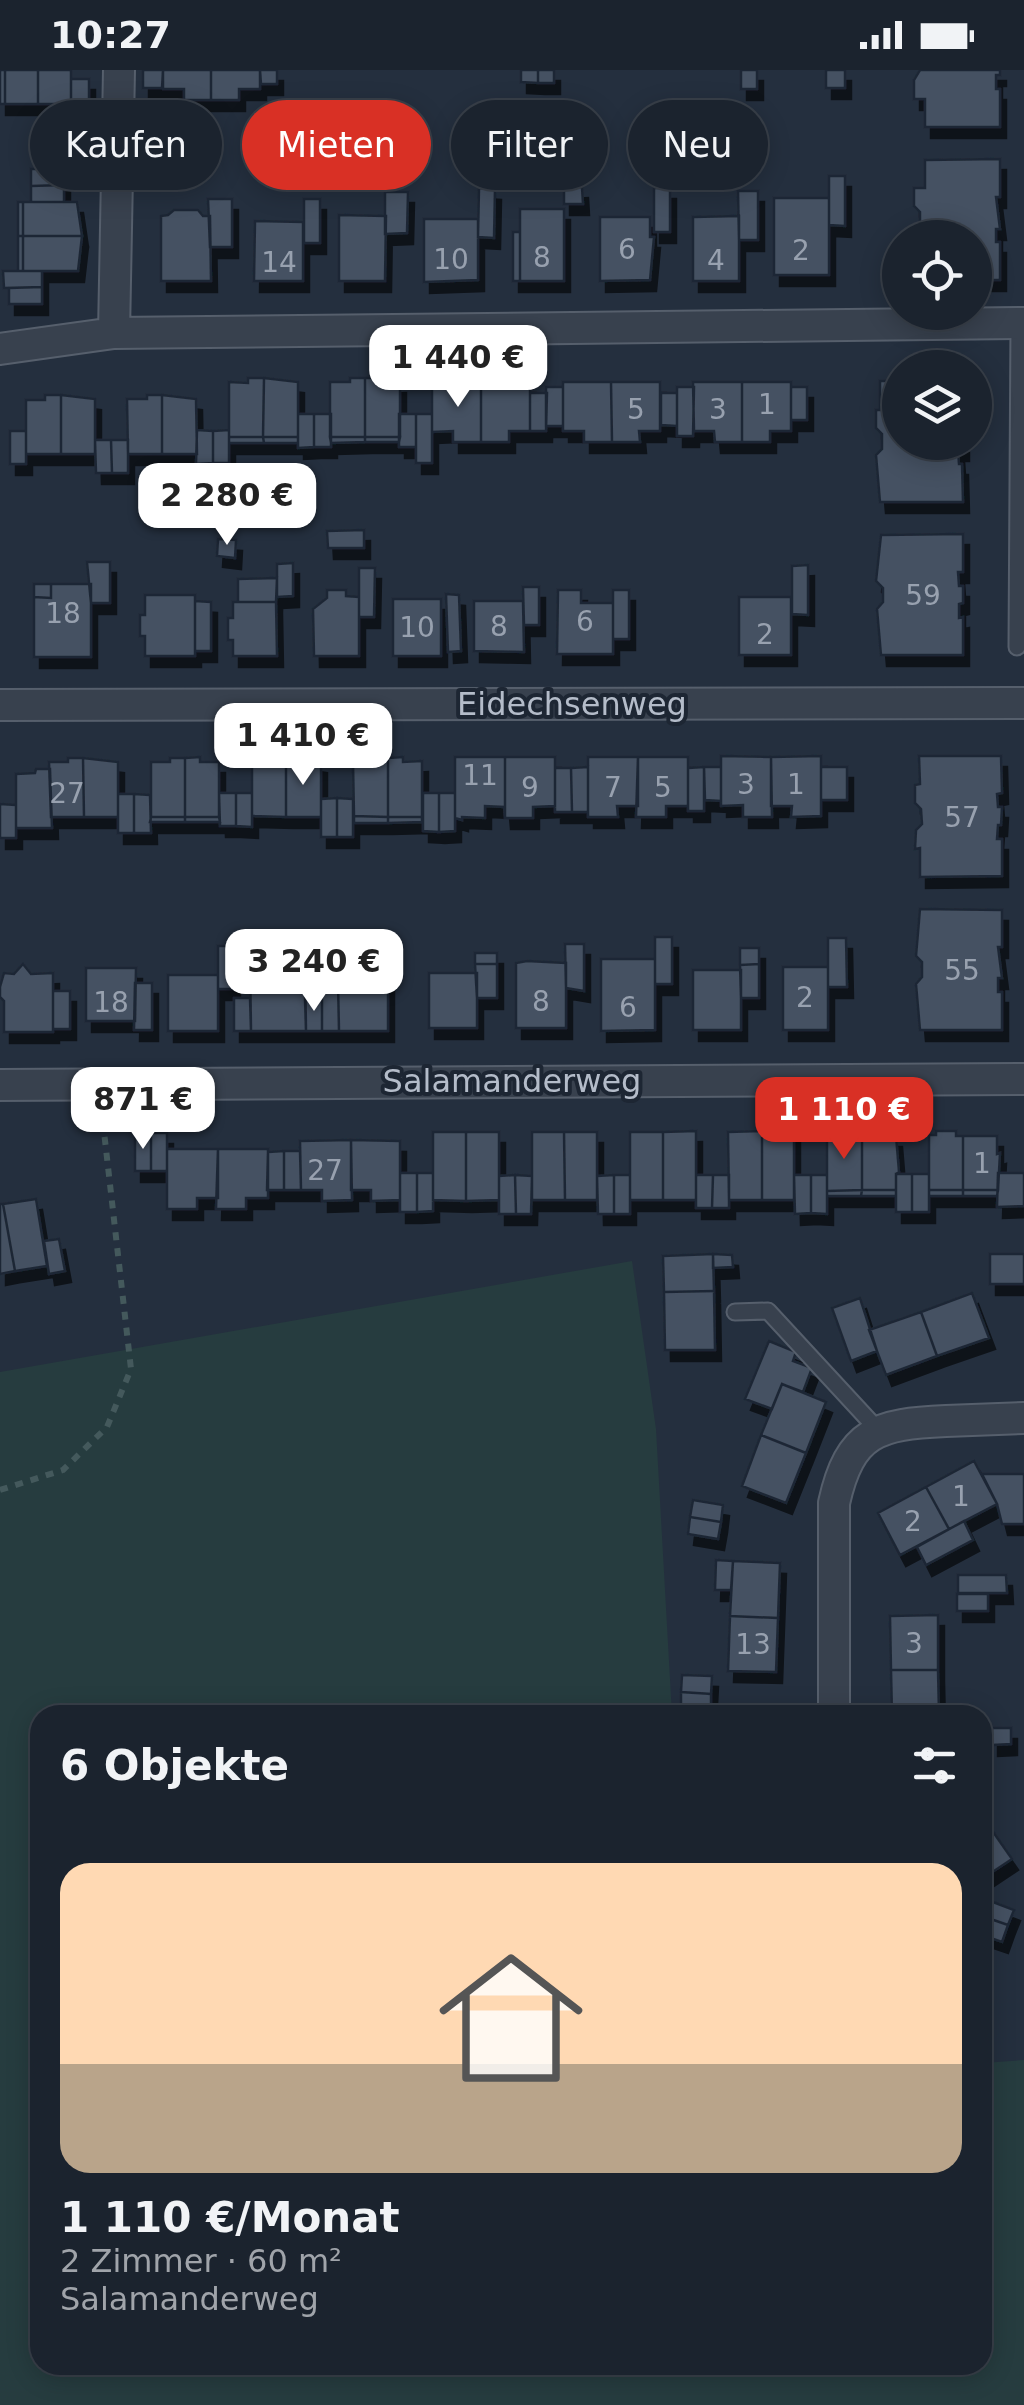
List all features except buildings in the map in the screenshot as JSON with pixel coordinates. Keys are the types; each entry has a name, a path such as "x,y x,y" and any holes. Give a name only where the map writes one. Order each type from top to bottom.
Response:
{"street":[{"path":"114,333 120,70"},
{"path":"0,349 114,333 1021,323"},
{"name":"Eidechsenweg","path":"0,706 1024,703"},
{"name":"Salamanderweg","path":"0,1084 1024,1079"},
{"path":"834,1705 834,1503 852,1454 878,1430 899,1423 1024,1418"}],"lane":[{"path":"1017,646 1021,323"},
{"path":"735,1312 768,1311 878,1430"}],"path":[{"path":"0,1490 62,1470 107,1426 132,1369 99,1083"}],"green space":[{"path":"632,1261 656,1429 671,1705 30,1705 30,2375 992,2375 992,2062 1024,2060 1024,2405 0,2405 0,1372"}]}
